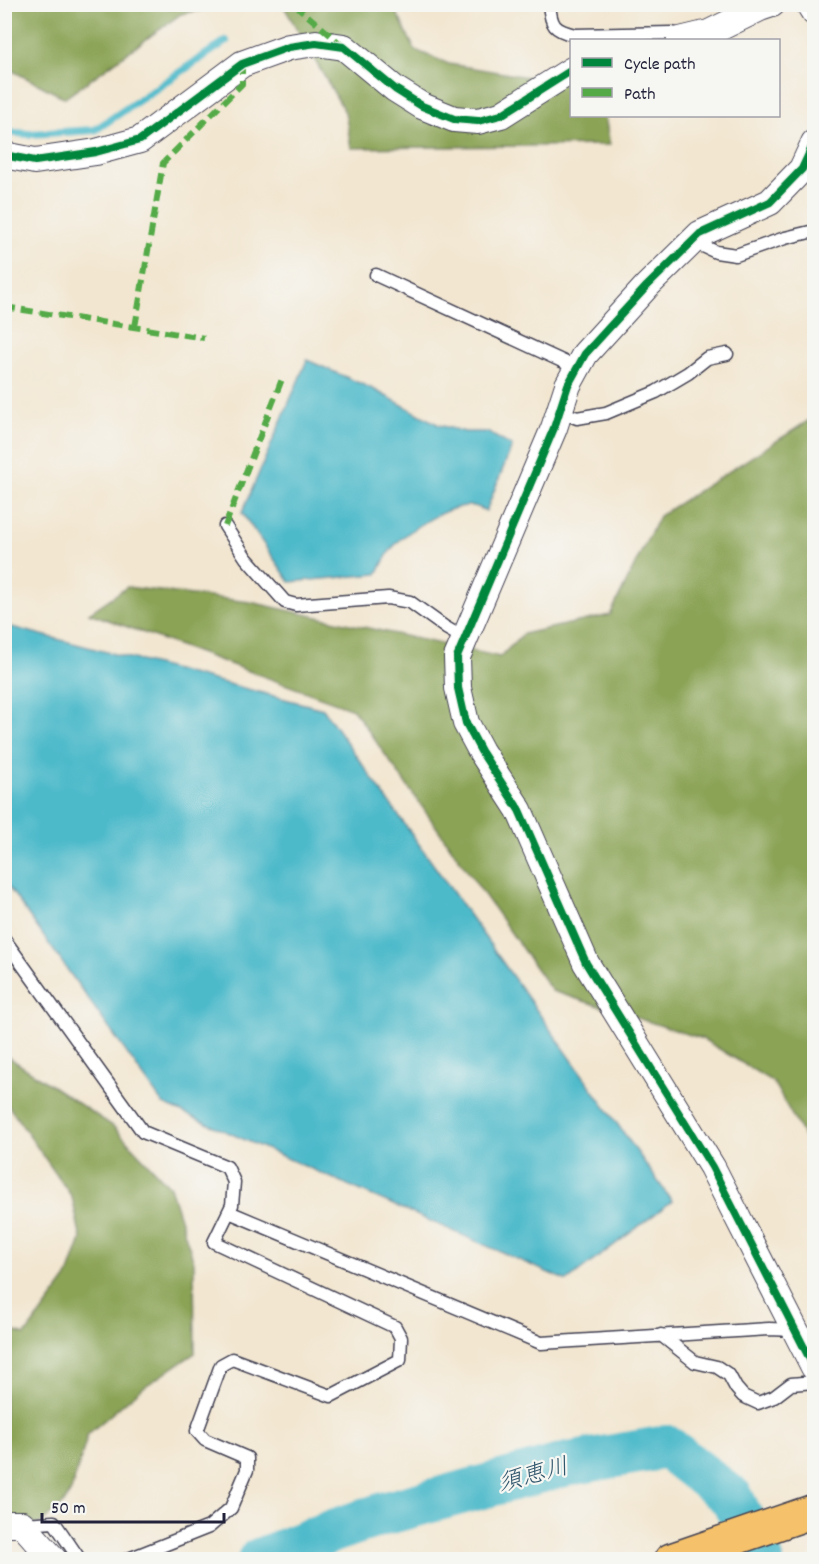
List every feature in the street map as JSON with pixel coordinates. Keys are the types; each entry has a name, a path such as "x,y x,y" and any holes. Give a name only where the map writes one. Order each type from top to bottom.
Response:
{"main road":[{"path":"671,1560 801,1515"}],"street":[{"path":"686,39 709,33 772,4"},
{"path":"809,4 814,12"},
{"path":"4,155 35,160 96,153 140,140 242,64 289,47 316,44 344,47 395,89 422,106 454,118 478,121 501,115 570,71"},
{"path":"814,143 801,169 770,202 700,234 647,286 585,354 568,385 554,428 457,657 458,688 466,723 481,752 519,810 586,963 712,1167 814,1367"},
{"path":"13,1524 54,1560"}],"lane":[{"path":"549,4 551,22 560,31 575,34 672,33 686,39"},
{"path":"692,241 716,252 736,255 785,238 814,231"},
{"path":"376,275 577,368"},
{"path":"560,411 577,418 606,413 656,392 688,373 706,358 728,354"},
{"path":"225,526 246,558 285,602 296,605 388,598 410,602 465,639"},
{"path":"4,939 143,1132 227,1167 234,1182 232,1205 214,1242 395,1327 401,1338 400,1360 331,1396 232,1359 221,1365 197,1431 205,1440 247,1458 248,1470 231,1508 208,1527 126,1560"},
{"path":"228,1212 541,1343 769,1329 796,1330"},
{"path":"661,1335 695,1362 717,1367 729,1376 743,1396 758,1403 774,1397 791,1384 814,1382"},
{"path":"13,1524 54,1522 80,1560"}],"green space":[{"path":"4,5 228,5 181,14 65,98 5,67"},
{"path":"283,5 393,5 415,50 449,64 570,84 570,117 605,117 610,145 351,148 345,112"},
{"path":"814,417 814,1154 773,1082 703,1039 552,991 353,709 89,613 127,587 250,602 500,657 523,634 610,615 659,516"},
{"path":"5,1055 113,1126 170,1187 194,1262 195,1353 141,1389 88,1434 71,1491 64,1503 40,1524 5,1524 4,1328 25,1335 67,1278 81,1239 72,1197 5,1101"}],"water":[{"path":"307,360 373,389 439,425 465,432 487,432 512,446 486,511 475,506 464,506 430,519 409,532 394,546 377,574 290,582 242,513"},
{"path":"4,625 323,709 672,1201 567,1281 163,1104 5,882"}],"waterway":[{"path":"4,132 29,134 95,130 226,41"},
{"name":"須恵川","path":"259,1560 383,1514 568,1464 667,1447 732,1498 762,1560"}],"marked path":[{"path":"294,4 342,45"},
{"path":"135,327 163,163 242,84 242,64"},
{"path":"4,307 204,338"},
{"path":"225,526 282,379"}],"cycle path":[{"path":"4,155 35,161 96,152 140,140 242,64 289,47 316,43 344,47 395,89 422,106 454,119 478,121 501,115 570,71"},
{"path":"814,143 802,169 770,202 700,234 647,286 585,354 568,385 554,428 457,657 458,688 466,723 519,810 586,963 712,1167 814,1367"}]}
